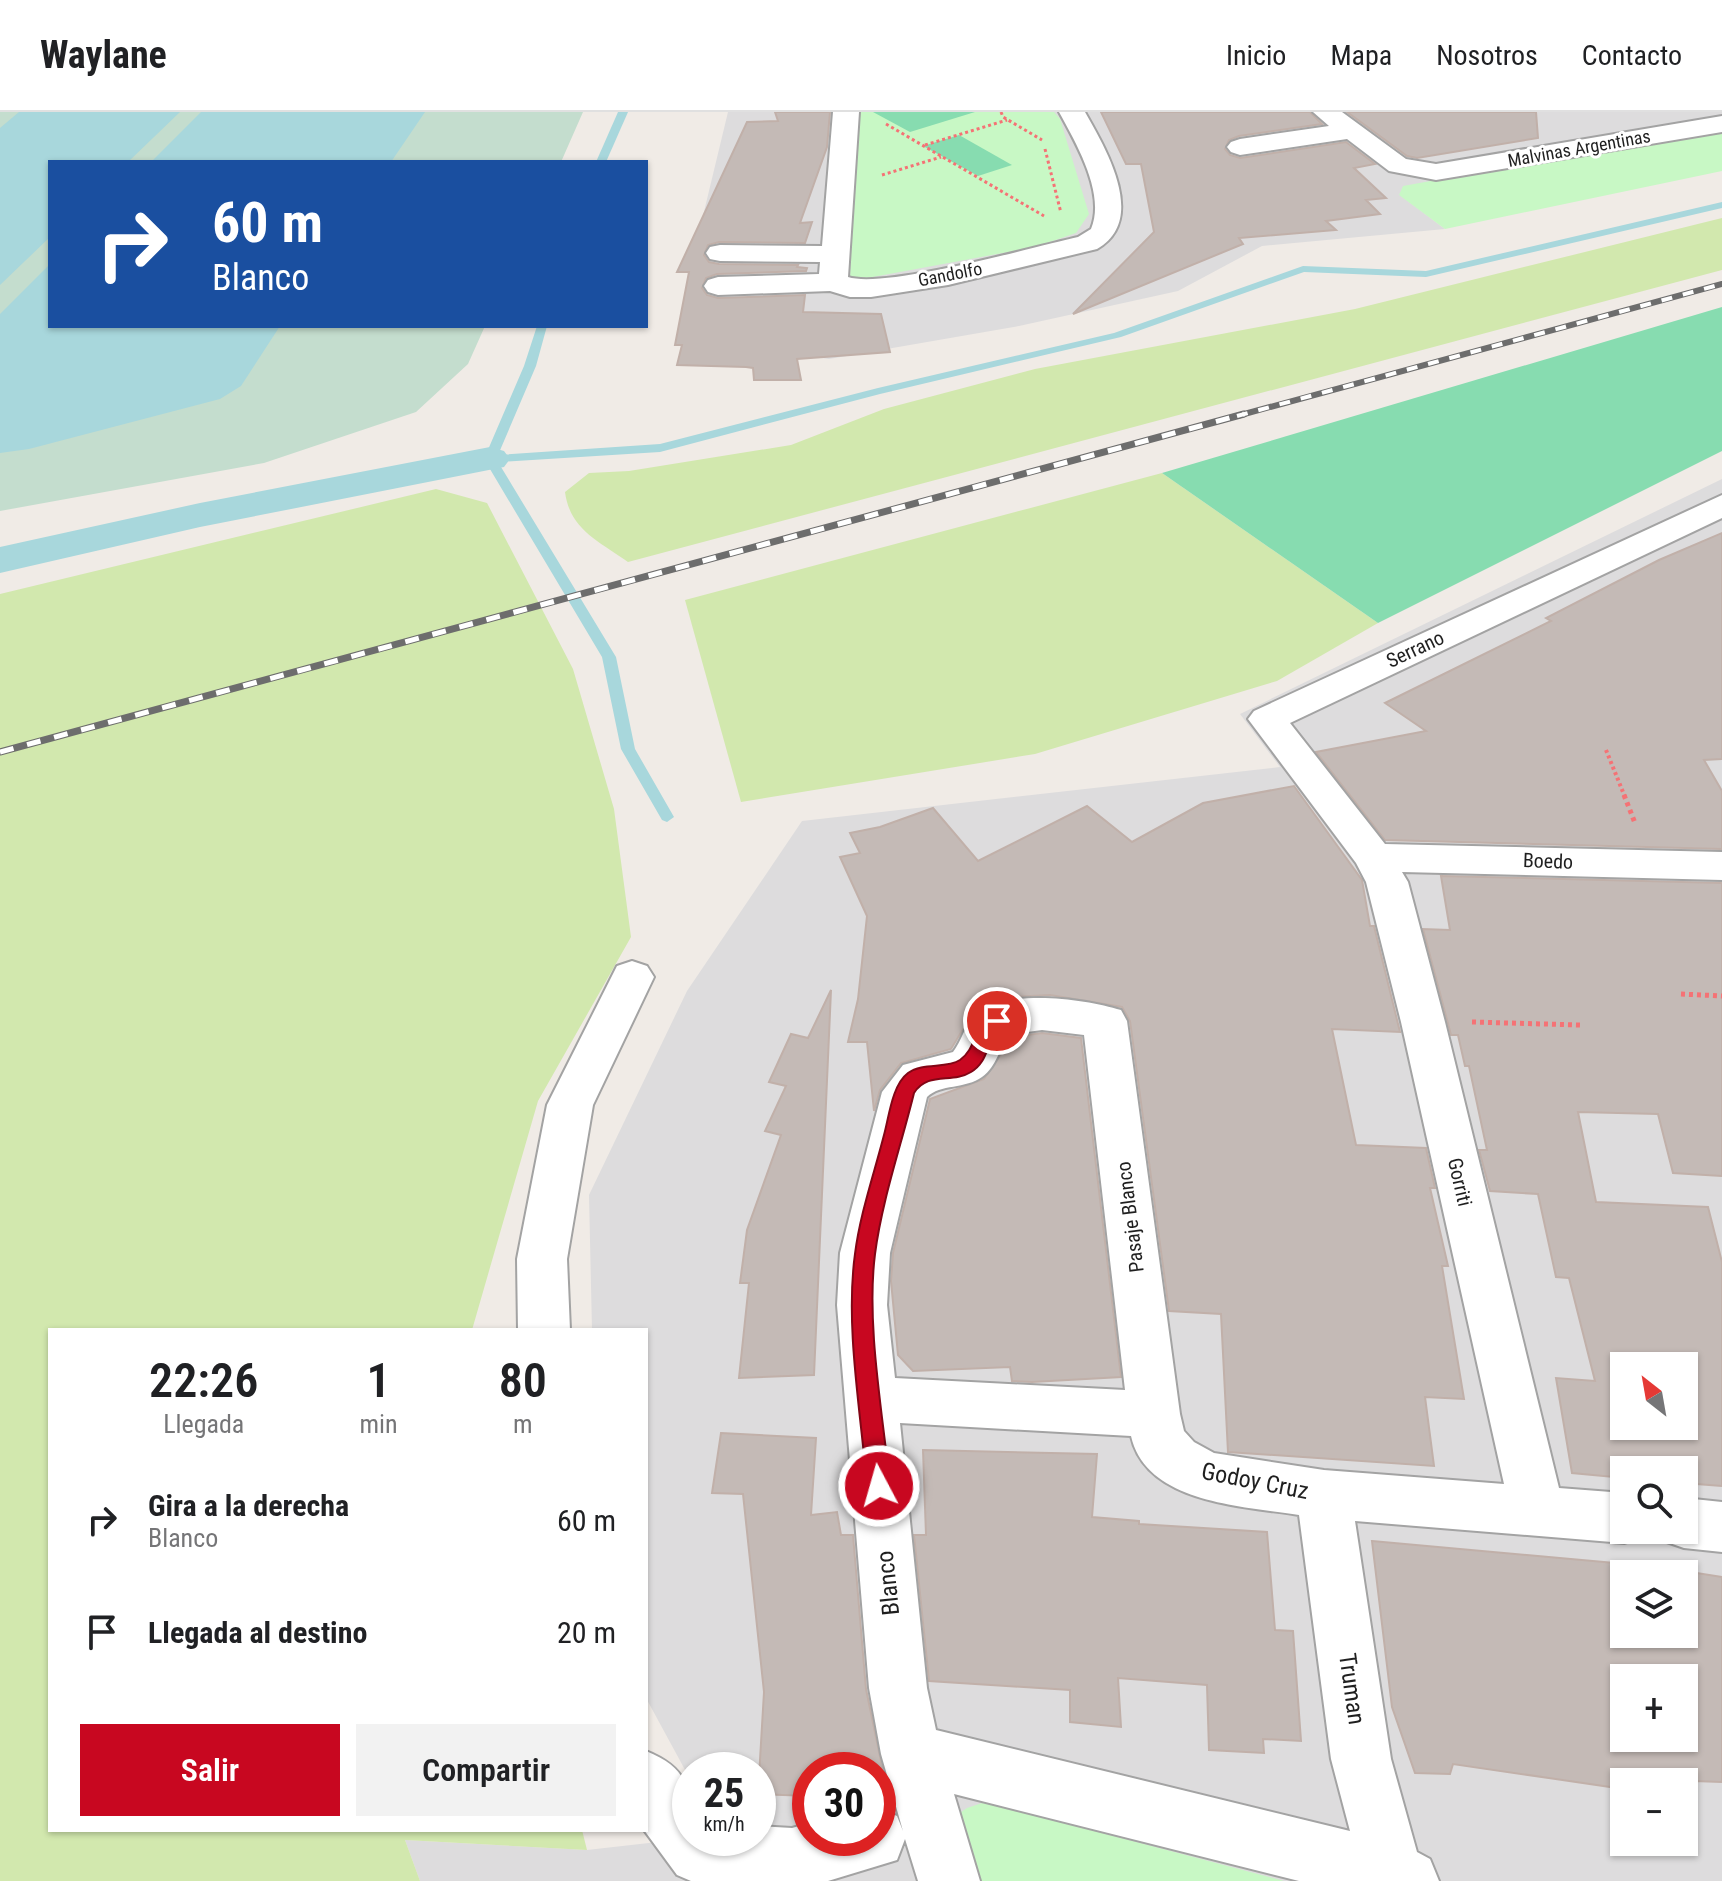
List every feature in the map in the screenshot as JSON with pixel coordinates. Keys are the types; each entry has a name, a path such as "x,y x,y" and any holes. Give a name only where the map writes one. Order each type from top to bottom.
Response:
{"street":[{"path":"834,268 846,112"},
{"name":"Gandolfo","path":"834,268 850,288 871,288 948,276 1068,238 1100,235 1107,226 1109,214 1097,158 1072,112"},
{"path":"1326,112 1351,131"},
{"name":"Malvinas Argentinas","path":"1351,131 1398,165 1416,171 1436,172 1722,124"},
{"path":"1240,147 1351,131"},
{"path":"720,253 834,268"},
{"path":"718,286 834,268"},
{"name":"Serrano","path":"1373,857 1267,719 1722,505"},
{"name":"Boedo","path":"1373,857 1722,866"},
{"name":"Gorriti","path":"1373,857 1387,882 1423,1022 1537,1510"},
{"path":"544,1328 542,1259 570,1105 632,977"},
{"name":"Blanco","path":"896,1828 911,1754 898,1688 862,1305 865,1253 905,1092 913,1079 927,1073 963,1068 975,1058 987,1030 1013,1013 1105,1021"},
{"name":"Pasaje Blanco","path":"1105,1021 1154,1414"},
{"path":"870,1399 1154,1414"},
{"name":"Godoy Cruz","path":"1154,1414 1159,1441 1175,1459 1205,1476 1324,1494 1610,1517"},
{"name":"Truman","path":"1324,1494 1361,1759 1398,1878"},
{"path":"1698,1524 1722,1527"},
{"path":"911,1754 1398,1878"},
{"path":"648,1784 699,1853 792,1859 804,1856"},
{"name":"Blanco","path":"896,1834 949,1881"}],"path":[{"path":"1001,112 1008,120 1043,140 1068,238"},
{"path":"876,119 942,156 1068,238"},
{"path":"923,146 1008,120"},
{"path":"840,187 942,156"},
{"path":"1606,750 1652,864"},
{"path":"1681,994 1722,996"},
{"path":"1423,1022 1580,1025"}],"shaded area":[{"path":"728,112 1722,112 1722,128 1400,195 1445,229 1262,246 1178,291 1019,326 829,359 737,346 689,325 695,249"},
{"path":"1722,479 1722,1881 420,1881 405,1840 587,1850 672,1840 672,1856 776,1856 776,1752 675,1752 648,1702 648,1328 592,1328 589,1195 687,991 802,821 1280,767 1240,714"}],"green space":[{"path":"0,112 583,112 562,160 48,160 48,328 484,328 468,364 416,412 264,463 0,511"},
{"path":"856,112 1054,112 1060,119 1089,214 1076,233 1035,247 862,279 850,277"},
{"path":"873,112 975,112 910,132"},
{"path":"1722,128 1722,171 1445,229 1399,195 1403,186"},
{"path":"959,135 1012,165 978,176 923,146"},
{"path":"1722,218 1722,270 628,562 579,525 568,505 565,492 589,473 629,471 791,445 884,409 1035,369 1355,309"},
{"path":"1722,307 1722,451 1378,623 1162,473"},
{"path":"1162,473 1378,623 1277,681 1035,754 741,802 685,600"},
{"path":"436,489 487,503 573,669 614,809 631,937 538,1101 473,1328 48,1328 48,1832 582,1832 587,1850 405,1840 420,1881 0,1881 0,594"},
{"path":"982,1803 1284,1881 963,1881 951,1819 967,1808"}],"water":[{"path":"19,112 180,112 130,160 48,160 48,239 0,285 0,128"},
{"path":"201,112 425,112 392,160 153,160"},
{"path":"48,266 48,328 279,328 241,386 220,399 29,449 0,453 0,314"}],"building":[{"path":"775,112 830,112 827,147 800,223 812,222 805,243 719,242 708,245 704,255 709,262 719,264 798,265 807,268 806,271 717,274 706,278 702,288 707,295 718,298 805,295 803,312 881,314 890,352 797,359 801,380 754,380 753,368 746,367 677,365 682,345 675,345 689,272 677,272 747,122 778,121"},
{"path":"1101,112 1310,112 1322,124 1239,136 1229,140 1225,149 1230,155 1240,158 1346,142 1375,164 1354,168 1386,198 1366,200 1380,214 1326,221 1336,230 1239,238 1243,244 1073,314 1154,232 1141,164 1126,164"},
{"path":"1347,112 1536,112 1538,138 1417,158 1407,156"},
{"path":"1722,533 1722,759 1704,760 1722,791 1722,849 1385,840 1316,752 1426,731 1385,703 1551,621 1546,618 1659,560"},
{"path":"1294,786 1362,880 1370,926 1374,926 1400,1032 1332,1029 1356,1145 1426,1148 1435,1188 1430,1188 1448,1266 1442,1266 1464,1399 1425,1397 1434,1466 1228,1452 1221,1314 1169,1311 1130,1021 1122,1007 1050,995 993,1001 973,1013 951,1049 901,1063 880,1090 874,1111 867,1042 848,1042 858,999 867,916 840,857 860,853 850,833 880,827 933,808 978,861 1087,806 1132,842 1203,803"},
{"path":"1441,876 1722,883 1722,1176 1673,1173 1658,1114 1578,1112 1596,1202 1708,1207 1722,1262 1722,1486 1698,1484 1698,1456 1610,1456 1610,1477 1572,1473 1556,1378 1595,1381 1569,1278 1556,1277 1538,1194 1490,1191 1479,1150 1487,1150 1469,1066 1465,1066 1458,1035 1451,1035 1423,929 1450,930"},
{"path":"831,990 814,1375 739,1378 749,1283 740,1283 747,1230 781,1135 765,1131 786,1086 769,1082 791,1034 808,1038"},
{"path":"1042,1033 1081,1038 1121,1377 1032,1382 1012,1381 1010,1367 913,1371 898,1355 891,1281 893,1253 930,1099 984,1079 1013,1037"},
{"path":"721,1433 816,1438 811,1515 837,1512 841,1535 853,1535 866,1689 879,1752 792,1752 792,1795 776,1795 776,1752 760,1752 764,1692 743,1494 712,1493"},
{"path":"923,1450 1097,1454 1092,1517 1139,1521 1139,1524 1267,1532 1275,1630 1293,1631 1301,1741 1263,1739 1264,1753 1209,1750 1207,1685 1118,1678 1121,1727 1070,1722 1070,1690 929,1681 914,1535 926,1535"},
{"path":"1372,1541 1610,1563 1610,1648 1698,1648 1698,1573 1722,1577 1722,1782 1698,1781 1698,1768 1610,1768 1610,1787 1453,1764 1450,1774 1415,1773 1392,1707"}],"waterway":[{"path":"602,160 623,112"},
{"path":"490,459 660,448 878,391 1117,335 1303,269 1426,274 1722,205"},
{"path":"490,459 530,366 541,328"},
{"path":"490,459 609,657 628,749 667,817"},
{"path":"0,560 200,515 490,459"}],"railway":[{"path":"1237,416 1722,284"},
{"path":"0,752 1244,414"}],"route":[{"path":"879,1486 862,1305 865,1253 878,1198 905,1092 913,1079 927,1073 963,1068 975,1058 987,1030 997,1021"}]}
